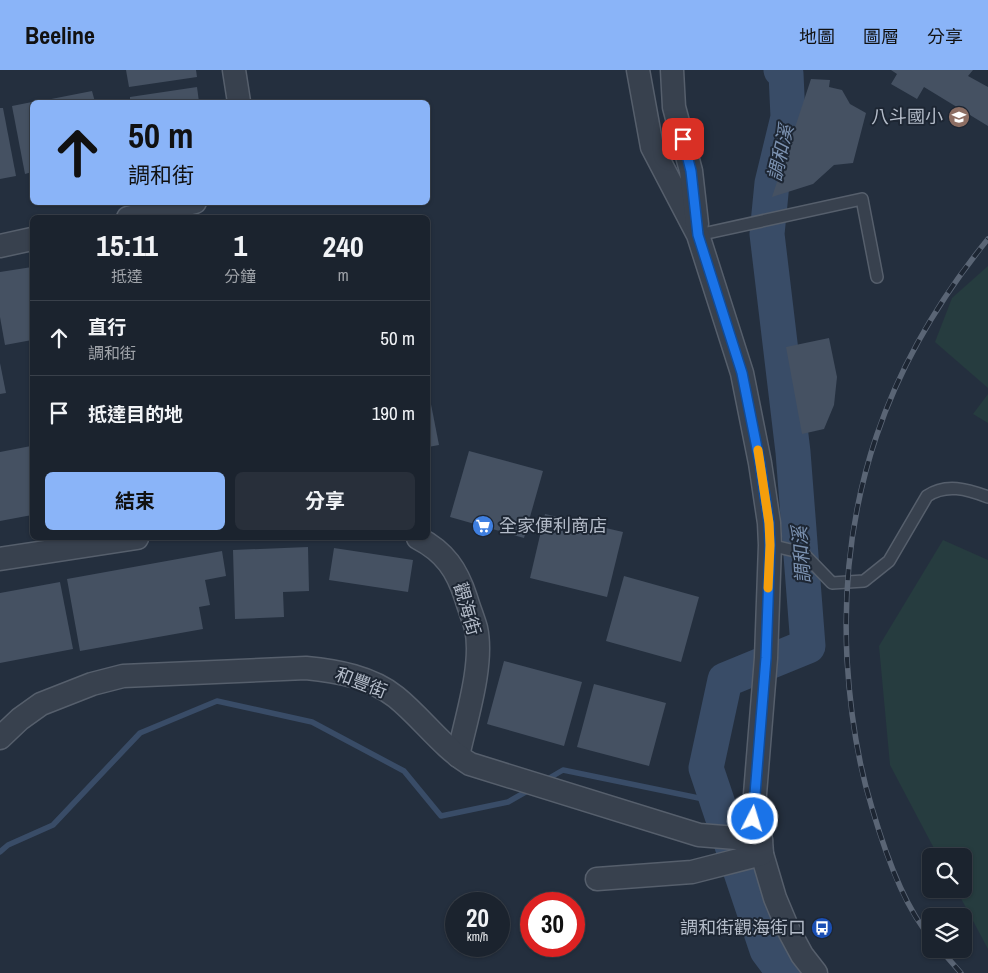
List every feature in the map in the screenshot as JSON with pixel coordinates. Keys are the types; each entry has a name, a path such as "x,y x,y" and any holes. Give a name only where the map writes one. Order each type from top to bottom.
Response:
{"street":[{"path":"234,70 239,100"},
{"path":"638,70 652,147 698,235 742,373 760,463 769,523 770,545 765,663 753,819 762,847 774,898 788,930 802,955 816,973"},
{"path":"672,70 674,107 691,171 698,235"},
{"path":"141,215 182,205"},
{"path":"0,246 30,239"},
{"path":"0,559 124,540"},
{"name":"觀海街","path":"421,540 438,551 449,562 460,578 476,628 478,648 476,671 458,756"},
{"name":"和豐街","path":"0,738 20,719 41,704 92,684 123,676 306,668 332,670 375,685 395,696 458,756 470,764 700,835 729,837 762,847"},
{"path":"597,879 692,872 762,847"}],"lane":[{"path":"698,235 862,199 878,276"},
{"path":"770,545 803,553 832,583 864,581 889,561 926,496 935,490 947,488 964,489 988,497"}],"green space":[{"path":"988,266 988,388 935,342 952,298"},
{"path":"988,394 988,423 973,414"},
{"path":"943,540 988,560 988,949 972,919 972,908 966,908 961,898 972,898 972,848 934,848 890,765 879,646"}],"building":[{"path":"126,70 196,70 197,77 129,87"},
{"path":"891,70 973,70 968,76 988,87 988,126 924,87 917,99 891,84 897,74"},
{"path":"811,79 830,80 829,87 842,90 850,104 866,113 853,163 834,165 813,184 772,197"},
{"path":"197,87 199,100 130,100 130,97"},
{"path":"92,91 94,100 46,100"},
{"path":"30,102 30,173 25,174 12,106"},
{"path":"0,108 3,108 16,176 0,179"},
{"path":"30,267 30,340 5,345 0,317 0,272"},
{"path":"829,338 837,377 834,405 824,429 802,434 786,347"},
{"path":"0,363 6,393 0,394"},
{"path":"430,399 439,445 430,447"},
{"path":"30,446 30,515 0,521 0,452"},
{"path":"469,451 543,471 524,538 450,517"},
{"path":"545,514 623,532 607,597 530,578"},
{"path":"308,547 309,591 283,592 284,617 235,619 233,550"},
{"path":"334,548 413,560 408,592 329,580"},
{"path":"222,551 226,576 205,580 210,605 199,607 203,629 80,651 67,579"},
{"path":"624,576 699,597 681,662 606,641"},
{"path":"60,582 73,649 0,663 0,593"},
{"path":"504,661 582,682 564,746 487,724"},
{"path":"594,684 666,703 649,766 577,747"}],"waterway":[{"name":"調和溪","path":"781,70 786,74 788,117 772,183 767,234 793,452 808,646 725,680 706,768 767,950 784,973"},
{"path":"0,852 8,845 53,825 140,733 217,701 312,722 404,771 441,816 508,802 529,790"},
{"path":"546,780 563,770 718,802"}],"railway":[{"path":"922,926 903,894 882,841 858,753 847,659 847,600 851,543 861,488 877,436 897,384 922,334 953,286 988,239"},
{"path":"948,958 961,973"}],"slow traffic":[{"path":"758,450 769,523 768,588"}],"place":[{"name":"八斗國小","path":"959,117"},
{"name":"全家便利商店","path":"483,526"},
{"name":"調和街觀海街口","path":"822,928"}],"route":[{"path":"683,139 691,171 698,235 742,373 760,463 769,523 766,658 753,819"}]}
